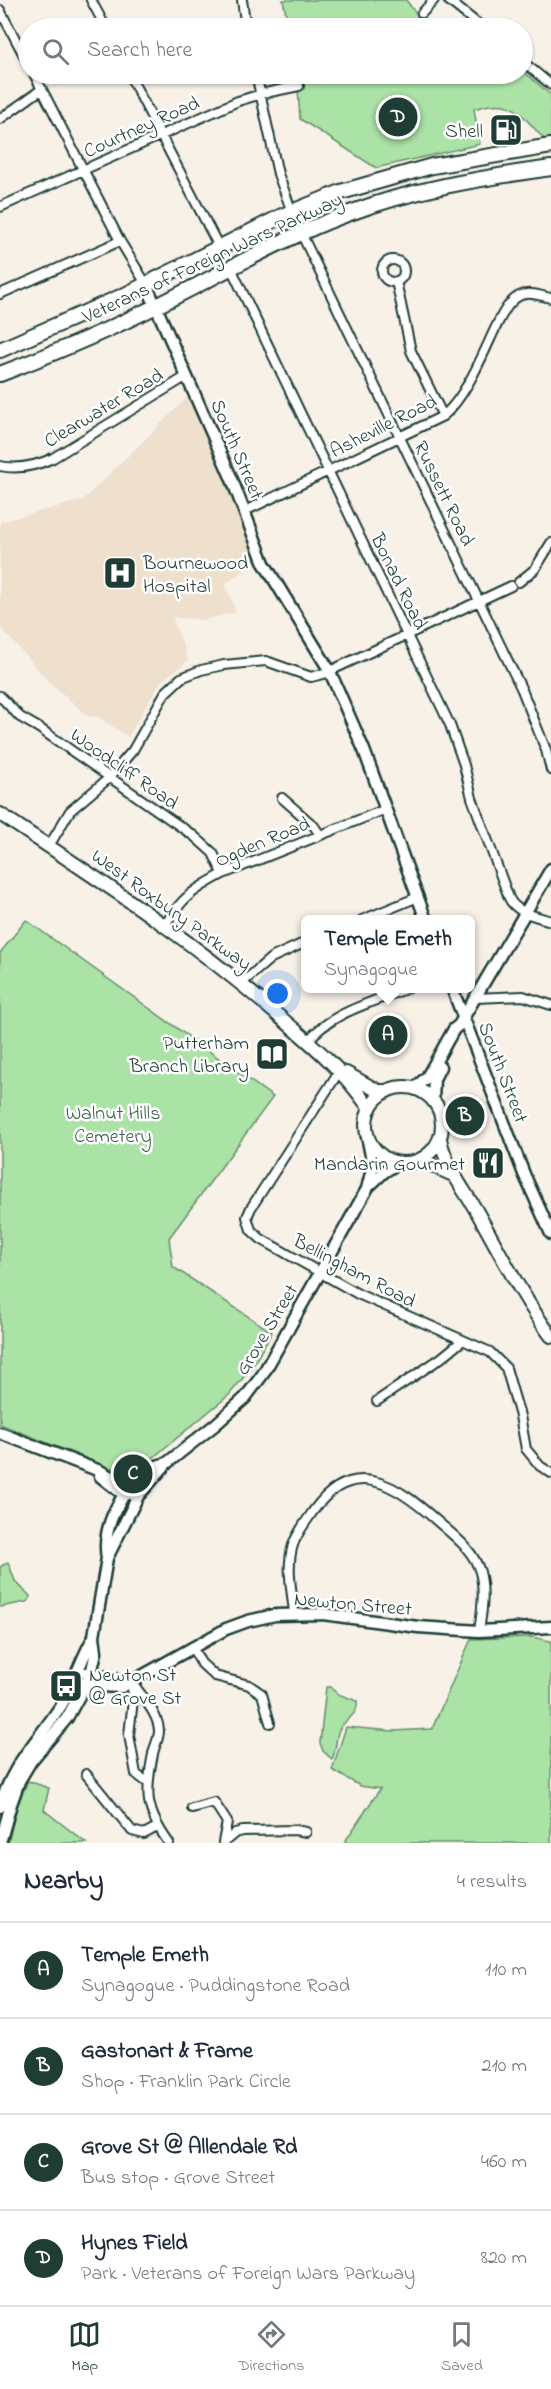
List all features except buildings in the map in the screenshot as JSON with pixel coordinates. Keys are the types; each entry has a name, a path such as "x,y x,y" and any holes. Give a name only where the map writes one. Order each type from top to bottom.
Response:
{"highway":[{"name":"Veterans of Foreign Wars Parkway","path":"0,350 146,284 292,212 340,192 406,172 446,163 551,146"},
{"name":"Veterans of Foreign Wars Parkway","path":"0,375 64,349 301,233 344,215 408,194 459,182 551,168"}],"main road":[{"name":"South Street","path":"146,284 245,511 264,563 329,671 350,714 424,915"},
{"name":"West Roxbury Parkway","path":"0,814 165,925 242,984 340,1070 369,1108"},
{"path":"415,1088 426,1077 454,1029 476,998 551,869"},
{"name":"South Street","path":"453,993 461,1022 551,1234"},
{"path":"461,1022 459,1032 435,1075 433,1100 442,1119 440,1139 444,1156 452,1168 453,1175 551,1336"},
{"name":"West Roxbury Parkway","path":"340,1070 378,1091 385,1091"},
{"path":"433,1100 415,1088 394,1088 385,1091 369,1108 365,1127 367,1136 378,1154 398,1163 420,1160 432,1151 440,1139"},
{"name":"Grove Street","path":"83,1678 87,1649 94,1636 107,1558 138,1496 167,1463 245,1398 263,1374 367,1189 373,1165 367,1136"},
{"path":"420,1160 453,1175"},
{"name":"Grove Street","path":"367,1189 384,1172 398,1163"},
{"path":"0,1433 87,1468 119,1491 127,1491 138,1496"},
{"name":"Grove Street","path":"107,1558 105,1548 109,1530 116,1510 127,1491 152,1468 167,1463"},
{"name":"Newton Street","path":"83,1678 112,1688 132,1682 192,1647 248,1621 294,1613 323,1614 418,1627 479,1631 551,1627"},
{"path":"0,1807 15,1768 83,1678"},
{"path":"0,1843 10,1804 25,1771 67,1718 83,1678"}],"street":[{"path":"91,0 101,18"},
{"path":"242,0 245,18"},
{"path":"422,13 434,0"},
{"path":"447,0 470,18"},
{"path":"0,10 18,44"},
{"path":"533,71 551,86"},
{"name":"South Street","path":"40,84 120,241 146,284"},
{"path":"134,84 219,247"},
{"path":"258,84 278,174 292,212"},
{"name":"Courtney Road","path":"0,207 238,101 299,86"},
{"path":"0,119 42,88"},
{"name":"Russett Road","path":"301,233 427,489 522,690 546,750 551,770"},
{"path":"0,294 120,241"},
{"name":"Bonad Road","path":"231,268 450,725 475,807 508,898 513,906 525,912"},
{"path":"396,281 411,351 443,416"},
{"name":"Asheville Road","path":"245,511 443,416 461,398 498,321 508,306 520,295 528,293 551,298"},
{"name":"Clearwater Road","path":"0,466 8,468 37,465 53,458 187,376"},
{"path":"49,846 70,811 109,778 133,750 165,693 181,678 201,670 224,665 266,661 311,677 329,671 515,584 535,568 551,543"},
{"name":"Woodcliff Road","path":"0,696 20,717 194,836 213,853 223,874"},
{"path":"282,798 320,834"},
{"name":"Ogden Road","path":"165,925 186,896 223,874 386,809"},
{"path":"374,915 418,897"},
{"path":"525,912 551,921"},
{"path":"242,984 271,958 301,944"},
{"path":"308,1041 317,1031 336,1018 396,993"},
{"path":"476,998 522,996 551,1005"},
{"name":"Bellingham Road","path":"340,1070 247,1217 250,1230 261,1239 392,1311 490,1352 506,1368 520,1416 526,1449 540,1466 551,1473"},
{"path":"377,1401 462,1341"},
{"path":"294,1613 290,1564 293,1544 306,1522 318,1504 337,1488 351,1481 379,1481 392,1486 421,1507 471,1554 482,1581 479,1631"},
{"path":"192,1647 201,1663 215,1676 249,1685 262,1694 270,1723"},
{"path":"132,1682 133,1700 129,1735 136,1774 147,1782"},
{"path":"132,1682 157,1722 159,1731 147,1782 148,1803 157,1827 169,1843"},
{"path":"86,1774 132,1831 144,1834 157,1827"},
{"path":"192,1808 214,1802 227,1822 223,1843"},
{"path":"223,1843 235,1833 243,1831 268,1829 306,1832"}],"shaded area":[{"name":"Bournewood Hospital","path":"190,395 257,561 225,584 236,612 203,620 172,617 188,659 187,662 161,681 128,737 97,716 89,717 50,683 0,627 0,522 83,500"}],"green space":[{"path":"283,0 406,0 420,18 287,18"},
{"path":"533,80 551,95 551,138 544,139 514,109 498,104 487,105 474,109 480,144 376,168 300,119 298,84 533,84"},
{"name":"Walnut Hills Cemetery","path":"26,920 273,1097 169,1238 173,1267 272,1332 252,1367 229,1395 150,1460 136,1467 122,1470 107,1467 0,1424 0,953"},
{"path":"8,1562 15,1581 30,1596 26,1602 0,1607 0,1567"},
{"path":"532,1637 551,1641 551,1843 344,1843 380,1789 360,1786 332,1770 346,1727 393,1731 432,1729 471,1639"},
{"path":"326,1687 357,1701 354,1714 339,1730 332,1759 323,1751 320,1743"},
{"path":"28,1781 49,1788 44,1810 86,1843 8,1843 17,1806"}],"place":[{"name":"Hynes Field","path":"398,117"},
{"name":"Shell","path":"506,130"},
{"name":"Bournewood Hospital","path":"120,573"},
{"name":"Temple Emeth","path":"388,1035"},
{"name":"Putterham Branch Library","path":"272,1054"},
{"name":"Gastonart & Frame","path":"465,1116"},
{"name":"Mandarin Gourmet","path":"488,1163"},
{"name":"Grove St @ Allendale Rd","path":"133,1474"},
{"name":"Newton St @ Grove St","path":"66,1686"}]}
